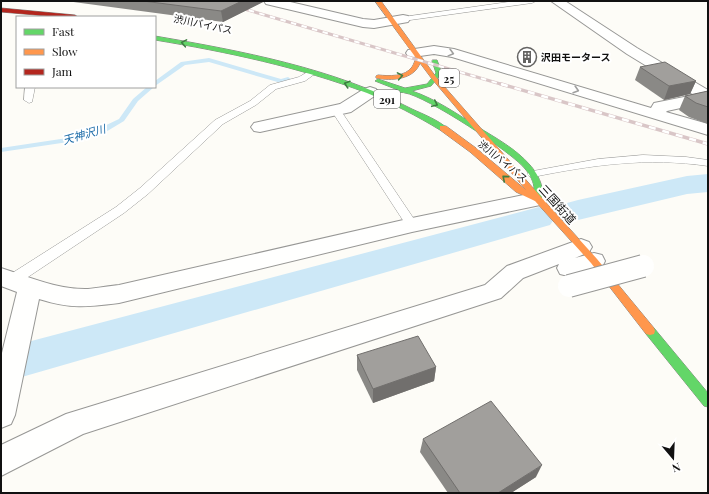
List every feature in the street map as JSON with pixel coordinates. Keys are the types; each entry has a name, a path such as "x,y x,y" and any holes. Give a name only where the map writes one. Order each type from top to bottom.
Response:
{"main road":[{"name":"三国街道","path":"378,1 400,22"},
{"name":"三国街道","path":"390,1 400,22 423,54 435,79 476,130 538,199 578,266 708,402"},
{"path":"1,10 64,16"},
{"name":"渋川バイパス","path":"156,38 276,63 311,73 369,82 405,90 442,107 476,130 513,152 534,174 539,188 538,199 519,190 473,150 444,129 404,107 369,82"},
{"name":"三国街道","path":"423,54 448,76"},
{"path":"423,54 439,73 429,85 405,90 369,82 386,77 404,75 417,68 423,54"},
{"path":"492,128 513,152"}],"street":[{"path":"270,1 363,24 400,22"},
{"path":"557,1 632,51 708,97"},
{"path":"423,54 442,50 454,53 708,130"},
{"path":"260,127 345,108 369,82"},
{"path":"657,114 660,107 708,97"},
{"path":"1,415 14,282 54,294 87,298 119,294 412,225 538,199"},
{"path":"1,461 76,423 493,292 515,272 578,266 643,266"}],"lane":[{"path":"400,22 532,1"},
{"path":"14,282 120,210 144,191 219,122 253,103 273,87 302,79 311,73"},
{"path":"29,100 30,88"},
{"path":"336,110 412,225"},
{"path":"534,174 633,159 665,158 708,163"}],"building":[{"path":"143,1 242,1 221,11"},
{"path":"665,62 696,81 669,86 640,67"},
{"path":"708,91 708,107 696,103 685,96"},
{"path":"418,336 436,367 373,389 357,355"},
{"path":"491,401 542,465 498,493 460,493 423,439"}],"waterway":[{"name":"天神沢川","path":"156,83 183,63 209,60 281,81 288,79"},
{"name":"天神沢川","path":"1,150 75,139 101,131 122,120 135,100 150,88"},
{"path":"578,210 687,185 708,183"},
{"path":"1,366 539,218"}],"railway":[{"path":"217,1 504,85"},
{"path":"501,84 708,144"}],"traffic: fast":[{"path":"156,38 264,60 317,74 370,92 443,128"},
{"path":"401,91 429,85 439,73 435,61"},
{"path":"378,81 412,93 436,104 508,149 527,166 534,176 538,187 538,199"},
{"path":"650,331 708,402"}],"traffic: slow":[{"path":"378,1 434,78 538,199"},
{"path":"378,77 403,76 413,70 418,59"},
{"path":"443,128 473,150 519,190 538,199 594,261 650,331"}],"traffic: jam":[{"path":"1,10 64,16"}],"place":[{"name":"沢田モータース","path":"527,57"}]}
